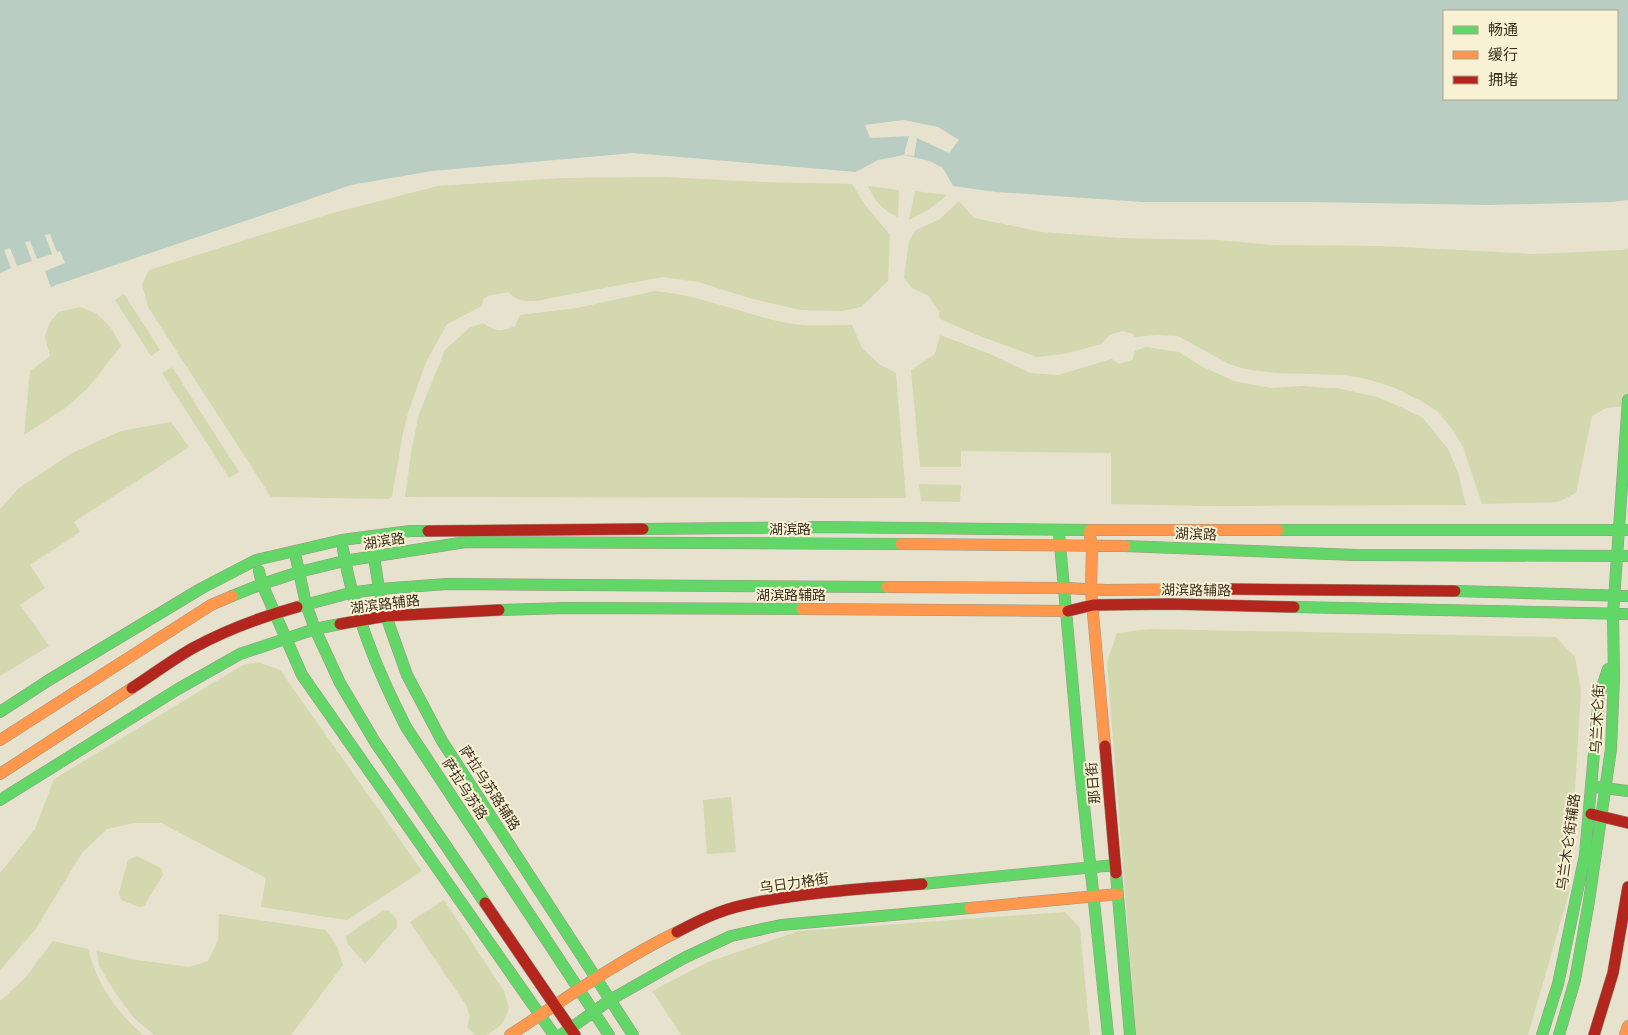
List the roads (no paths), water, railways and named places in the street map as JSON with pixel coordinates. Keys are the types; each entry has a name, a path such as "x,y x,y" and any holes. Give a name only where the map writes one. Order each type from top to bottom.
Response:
{"street":[{"name":"乌兰木仑街","path":"1559,1035 1574,980 1589,901 1611,749 1613,614 1616,557 1623,530 1628,400"},
{"path":"0,712 49,680 202,588 256,560 294,550 371,535 410,531 822,527 1059,530 1623,530"},
{"name":"那日街","path":"1089,529 1092,545 1091,591 1130,1035"},
{"name":"那日街","path":"1059,530 1081,777 1108,1035"},
{"name":"萨拉乌苏路辅路","path":"371,535 379,589 386,616 407,675 442,741 633,1035"},
{"name":"萨拉乌苏路","path":"342,540 350,594 358,621 380,678 406,727 609,1035"},
{"name":"湖滨路","path":"0,740 211,604 299,572 344,562 466,542 1092,545 1356,555 1628,556"},
{"path":"294,550 306,604 314,629 340,683 376,742 555,1006 569,1033 610,1000 684,958 731,936 781,925 1118,894"},
{"path":"256,560 262,584 284,638 302,675 554,1035"},
{"path":"0,774 192,649 232,629 306,604 379,589 446,584 1065,588 1091,591 1221,589 1510,591 1628,596"},
{"name":"湖滨路辅路","path":"0,800 186,684 240,654 314,629 386,616 566,608 1066,611 1093,605 1181,604 1628,614"},
{"name":"乌兰木仑街辅路","path":"1542,1035 1558,984 1585,855 1599,696 1613,651"},
{"path":"1591,786 1628,791"},
{"path":"1588,813 1628,823"},
{"name":"乌日力格街","path":"510,1035 595,978 646,947 707,917 742,905 805,894 1115,865"},
{"path":"1594,1035 1612,973 1628,887"},
{"path":"1625,1035 1628,1026"}]}
